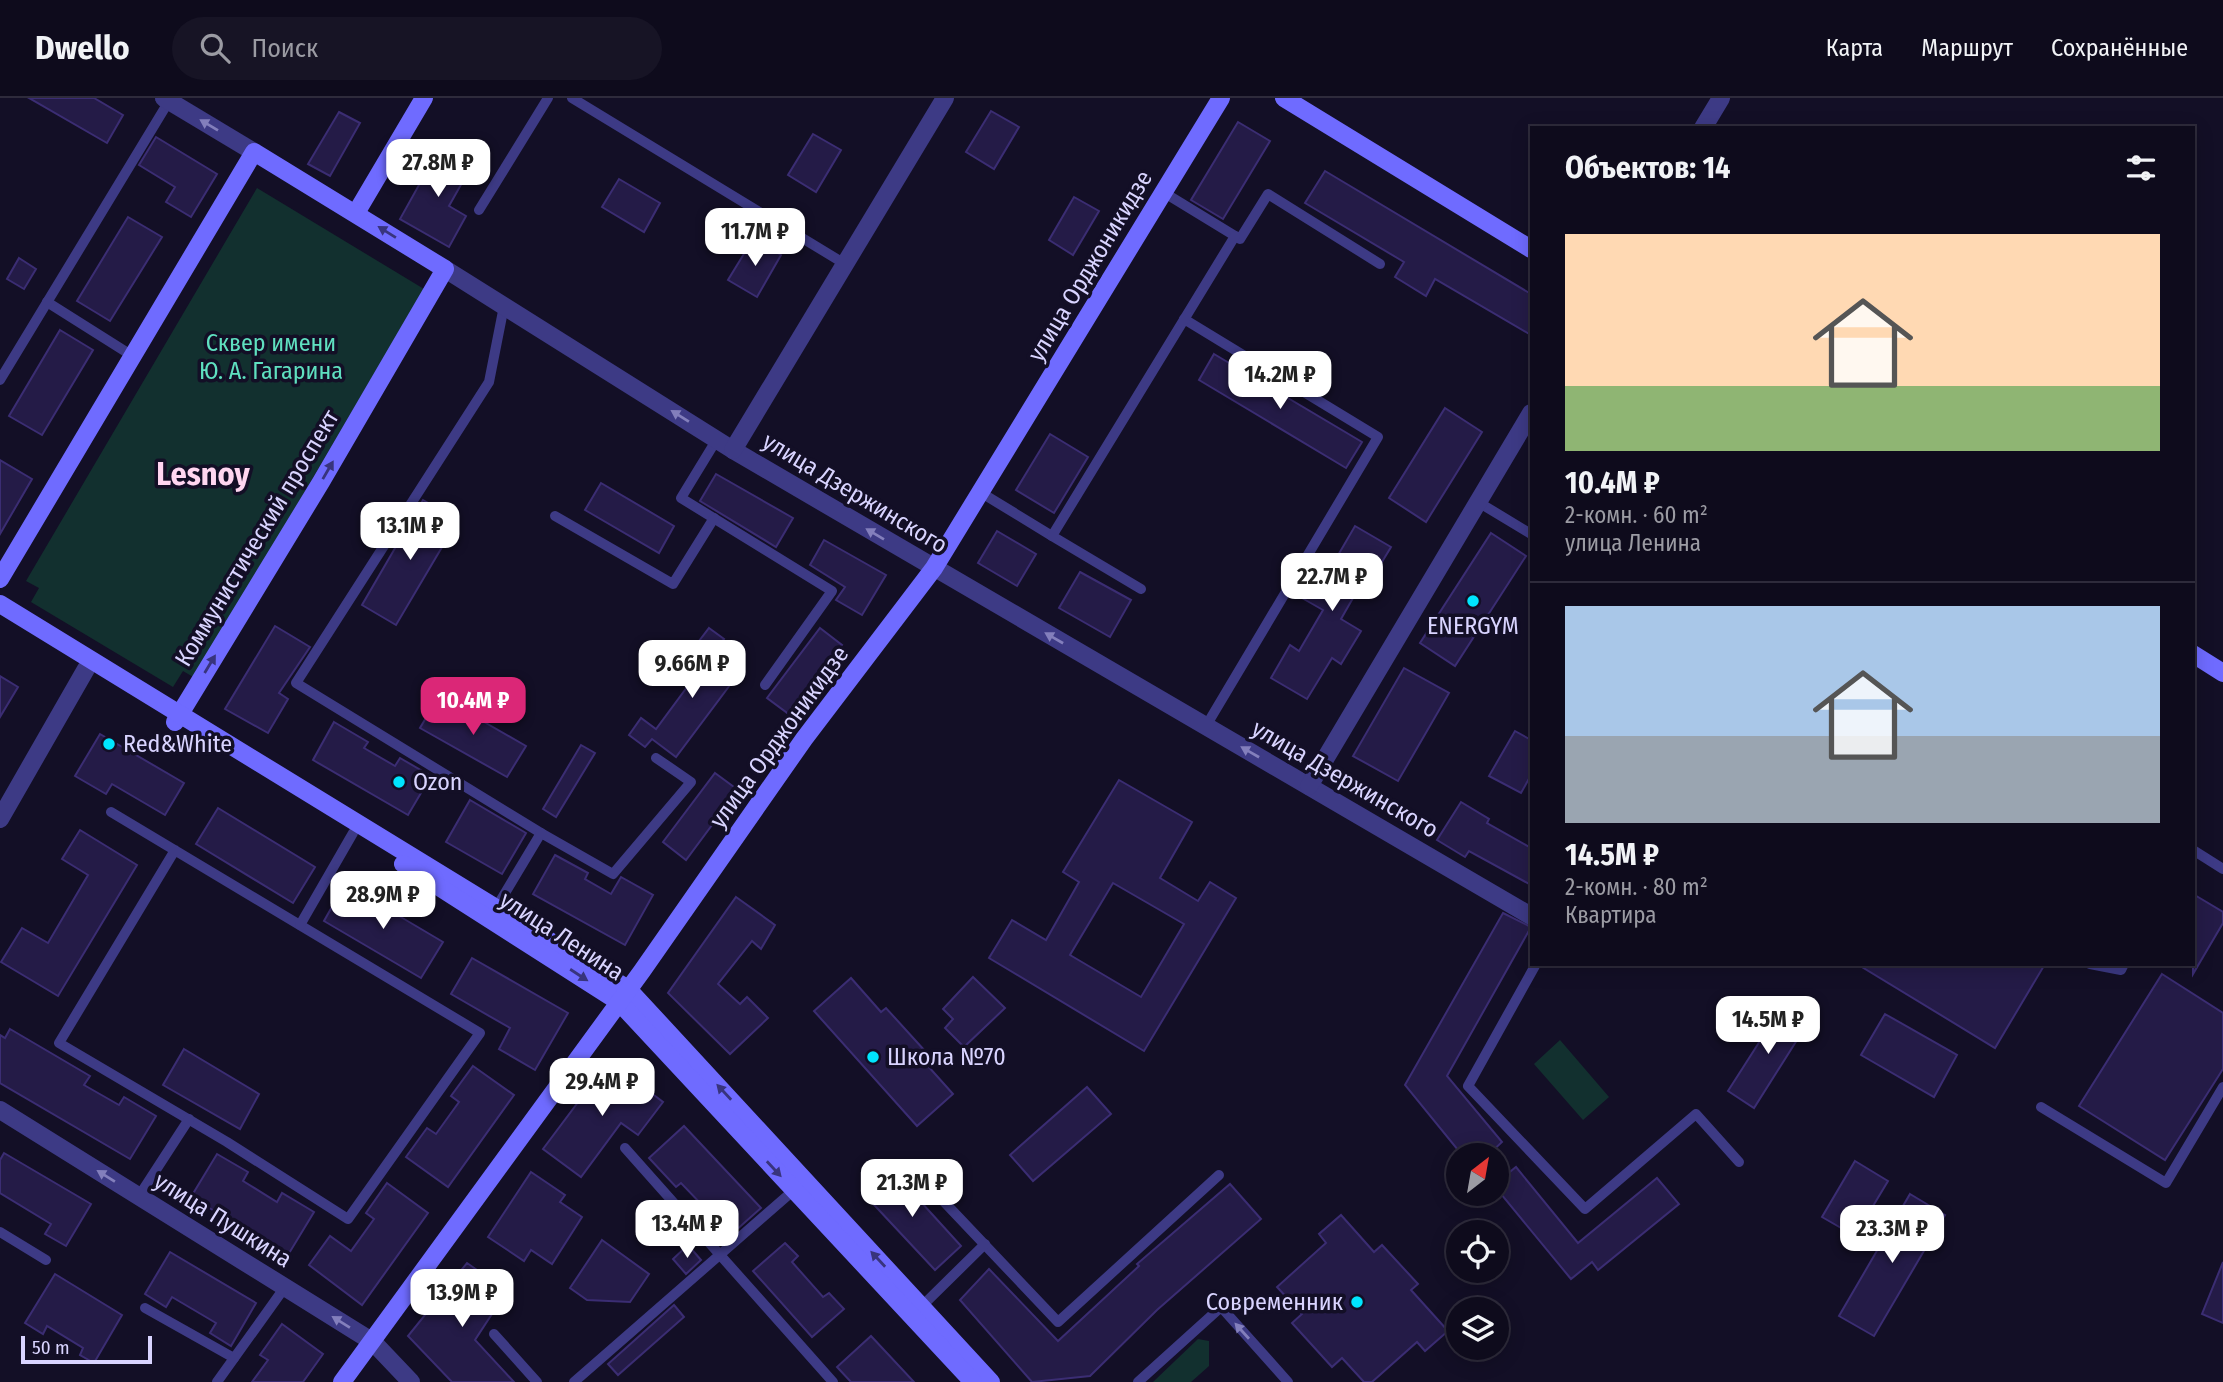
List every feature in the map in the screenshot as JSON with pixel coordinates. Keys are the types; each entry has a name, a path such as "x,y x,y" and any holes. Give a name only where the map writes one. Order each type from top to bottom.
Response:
{"street":[{"path":"356,213 424,98"},
{"path":"733,450 945,98"},
{"name":"улица Орджоникидзе","path":"342,1382 624,996 804,739 934,568 1221,98"},
{"path":"1284,98 1530,248"},
{"path":"1704,126 1721,98"},
{"name":"улица Дзержинского","path":"166,99 356,213 733,450 1530,915"},
{"path":"0,579 254,152"},
{"name":"Коммунистический проспект","path":"177,718 321,482 445,269"},
{"path":"1309,786 1530,415"},
{"path":"0,604 177,718"},
{"name":"улица Ленина","path":"0,617 177,718 624,996 916,1311 973,1382"},
{"path":"2195,655 2223,673"},
{"path":"0,820 86,668"},
{"name":"улица Пушкина","path":"0,1110 373,1342 411,1382"},
{"path":"916,1311 991,1382"}],"lane":[{"path":"479,210 548,98"},
{"path":"572,98 845,264"},
{"path":"0,380 166,99"},
{"path":"1163,192 1240,239 1268,194 1380,264"},
{"path":"1052,536 1235,236"},
{"path":"47,302 131,355"},
{"path":"504,306 489,382 296,683 613,874 691,782 656,758"},
{"path":"1184,319 1377,437 1206,726"},
{"path":"717,439 681,498 832,591 765,685"},
{"path":"980,492 1141,589"},
{"path":"1478,502 1530,533"},
{"path":"555,516 673,584 714,518"},
{"path":"111,812 175,850 480,1033 348,1219 188,1119 59,1043 175,850"},
{"path":"300,925 356,828"},
{"path":"493,913 541,833"},
{"path":"2195,850 2223,869"},
{"path":"1535,966 1468,1086 1585,1209 1696,1114 1739,1162"},
{"path":"2100,966 2121,970 2123,966"},
{"path":"2041,1107 2166,1183 2223,1087"},
{"path":"139,1196 188,1119"},
{"path":"625,1148 833,1382"},
{"path":"912,1168 1058,1322 1219,1175"},
{"path":"574,1382 800,1185"},
{"path":"0,1232 46,1260"},
{"path":"916,1311 985,1244"},
{"path":"217,1382 285,1287"},
{"path":"1138,1382 1220,1307 1288,1382"},
{"path":"145,1308 234,1358"},
{"path":"494,1334 537,1382"}],"green space":[{"name":"Сквер имени Ю. А. Гагарина","path":"257,188 424,289 195,678 183,671 173,687 31,602 39,588 26,581"},
{"path":"1560,1040 1609,1097 1583,1120 1534,1064"},
{"path":"1198,1339 1209,1341 1209,1366 1191,1382 1153,1382"}],"building":[{"path":"29,98 94,98 123,115 107,143"},
{"path":"991,111 1019,127 994,169 966,152"},
{"path":"339,112 360,123 330,176 308,164"},
{"path":"1238,122 1270,141 1223,219 1191,200"},
{"path":"813,134 841,150 816,192 788,175"},
{"path":"156,137 217,174 191,217 166,202 175,187 139,165"},
{"path":"439,149 471,167 449,206 466,216 449,247 400,219"},
{"path":"1325,171 1530,293 1530,334 1435,279 1426,296 1395,277 1404,262 1305,203"},
{"path":"619,179 660,203 644,232 602,207"},
{"path":"1074,197 1099,211 1073,255 1049,240"},
{"path":"128,217 162,237 110,321 77,301"},
{"path":"753,239 781,255 757,297 728,280"},
{"path":"19,258 36,269 24,289 7,279"},
{"path":"60,330 93,350 42,435 9,416"},
{"path":"1214,354 1362,442 1346,468 1199,380"},
{"path":"1445,408 1482,432 1426,522 1389,498"},
{"path":"1050,434 1088,457 1054,513 1016,490"},
{"path":"0,460 32,479 0,534"},
{"path":"716,474 793,518 776,547 700,501"},
{"path":"601,483 674,526 659,553 585,510"},
{"path":"423,500 458,520 396,625 362,605"},
{"path":"1355,526 1391,547 1371,580 1365,577 1341,619 1361,631 1341,664 1332,658 1307,699 1271,678 1290,645 1299,651 1323,610 1302,598 1322,564 1330,569"},
{"path":"997,531 1036,554 1017,586 978,563"},
{"path":"1491,533 1526,556 1455,666 1420,643"},
{"path":"824,540 886,575 862,615 836,600 845,587 810,565"},
{"path":"1080,572 1131,600 1110,637 1059,608"},
{"path":"275,626 310,647 279,693 288,699 268,733 225,709"},
{"path":"709,628 724,639 716,650 742,669 676,757 652,739 645,747 629,735 641,718 656,729 710,656 696,645"},
{"path":"820,628 842,645 790,715 767,698"},
{"path":"1404,668 1449,693 1398,781 1353,756"},
{"path":"0,676 18,687 0,717"},
{"path":"439,696 526,746 507,777 420,728"},
{"path":"334,722 368,742 364,748 395,766 400,758 431,776 408,815 313,760"},
{"path":"1515,731 1530,739 1530,777 1521,793 1489,776"},
{"path":"100,734 184,783 165,815 112,784 106,794 75,776"},
{"path":"581,745 595,753 556,817 543,809"},
{"path":"715,773 738,790 686,860 663,842"},
{"path":"1119,780 1192,822 1160,878 1198,901 1210,882 1236,898 1144,1051 989,958 1012,920 1046,940 1079,882 1063,872","holes":["1113,883 1184,924 1141,997 1070,955"]},
{"path":"470,800 526,833 502,874 446,842"},
{"path":"1461,802 1489,819 1487,823 1530,847 1530,884 1469,851 1465,857 1437,840"},
{"path":"218,808 315,867 293,903 196,844"},
{"path":"80,830 137,865 58,996 1,962 22,928 48,943 88,875 62,859"},
{"path":"555,855 588,873 585,879 611,894 621,877 653,895 625,945 533,894"},
{"path":"345,884 443,942 421,978 324,921"},
{"path":"2195,895 2223,912 2223,923 2193,974"},
{"path":"736,897 775,925 761,949 752,941 718,984 740,1004 747,997 768,1018 730,1054 668,993"},
{"path":"1503,913 1530,929 1447,1076 1502,1142 1452,1143 1405,1085"},
{"path":"472,958 568,1013 535,1070 499,1049 510,1028 451,994"},
{"path":"1860,966 2044,966 1995,1048"},
{"path":"2162,974 2223,1013 2223,1069 2165,1160 2079,1106"},
{"path":"973,977 1005,1008 964,1047 945,1028 953,1019 943,1009"},
{"path":"851,978 881,1012 886,1008 925,1051 919,1056 953,1094 917,1126 814,1011"},
{"path":"1783,1005 1809,1021 1754,1108 1728,1091"},
{"path":"1885,1014 1957,1055 1934,1097 1861,1055"},
{"path":"10,1029 90,1076 84,1085 119,1105 124,1097 156,1116 130,1159 0,1083 0,1035 5,1038"},
{"path":"184,1049 259,1094 240,1129 163,1085"},
{"path":"609,1061 663,1102 638,1135 621,1123 581,1177 543,1149"},
{"path":"473,1066 514,1095 448,1187 406,1157 427,1128 436,1134 459,1102 451,1096"},
{"path":"1087,1087 1111,1114 1033,1181 1010,1155"},
{"path":"684,1126 761,1208 726,1239 701,1212 705,1208 681,1183 676,1187 649,1158"},
{"path":"4,1153 91,1204 66,1246 45,1234 51,1224 0,1193 0,1160"},
{"path":"217,1154 248,1172 243,1181 277,1202 282,1193 314,1212 288,1255 191,1197"},
{"path":"1855,1161 1888,1181 1855,1236 1822,1217"},
{"path":"1516,1167 1578,1243 1657,1178 1679,1204 1598,1270 1592,1262 1571,1279 1509,1204 1509,1173"},
{"path":"891,1169 961,1246 935,1270 863,1193"},
{"path":"531,1172 565,1195 560,1202 582,1217 552,1264 531,1250 524,1261 488,1237"},
{"path":"387,1183 428,1213 362,1305 309,1265 330,1236 351,1251 374,1219 366,1213"},
{"path":"1230,1184 1261,1219 1157,1310 1090,1376 1032,1382 960,1300 989,1269 1058,1341 1139,1266 1137,1264"},
{"path":"1910,1194 1945,1215 1874,1336 1839,1316"},
{"name":"Современник","path":"1341,1215 1374,1252 1382,1245 1418,1284 1411,1290 1446,1329 1446,1333 1425,1351 1417,1342 1372,1382 1364,1382 1342,1358 1332,1367 1292,1323 1302,1314 1277,1287 1326,1243 1319,1234"},
{"path":"602,1240 649,1274 630,1302 587,1300 570,1288"},
{"path":"785,1243 798,1256 792,1262 823,1297 829,1293 844,1309 812,1337 753,1271"},
{"path":"688,1245 701,1260 686,1274 673,1259"},
{"path":"170,1252 256,1303 231,1346 210,1333 216,1323 172,1297 166,1307 145,1294"},
{"path":"2223,1262 2223,1323 2202,1314"},
{"path":"467,1263 507,1291 475,1340 514,1382 452,1382 408,1336"},
{"path":"55,1274 122,1315 94,1363 80,1355 83,1348 47,1326 43,1334 25,1323"},
{"path":"674,1305 684,1317 618,1375 608,1364"},
{"path":"282,1324 323,1354 303,1382 252,1382 268,1360 260,1355"},
{"path":"871,1336 914,1382 851,1382 837,1367"}],"place":[{"name":"ENERGYM","path":"1473,601"},
{"name":"Red&White","path":"109,744"},
{"name":"Ozon","path":"399,782"},
{"name":"Школа №70","path":"873,1057"},
{"name":"Современник","path":"1357,1302"}],"district":[{"name":"Lesnoy","path":"203,474"}]}
